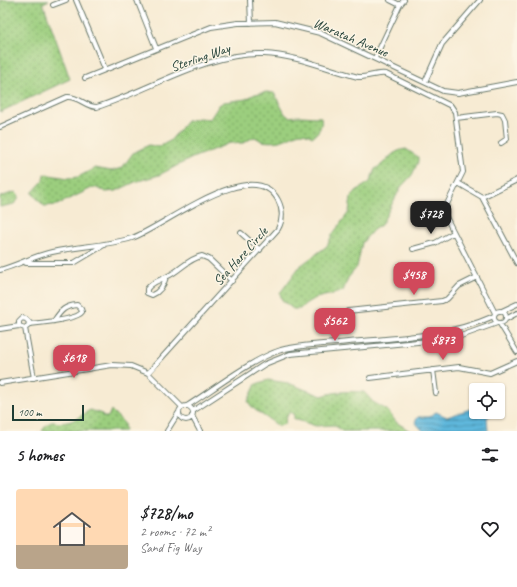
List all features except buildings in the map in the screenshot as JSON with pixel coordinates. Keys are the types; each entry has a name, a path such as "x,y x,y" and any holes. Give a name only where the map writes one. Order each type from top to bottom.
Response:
{"street":[{"path":"53,5 66,0"},
{"path":"76,0 105,69"},
{"path":"137,0 156,48"},
{"path":"250,0 251,23"},
{"path":"390,0 400,5"},
{"path":"375,58 400,5 404,0"},
{"path":"425,82 442,44 480,0"},
{"name":"Waratah Avenue","path":"85,78 211,27 238,23 275,22 320,33 443,91 458,93 517,82"},
{"name":"Sterling Way","path":"0,127 67,96 74,96 88,105 97,107 211,62 240,55 252,54 289,57 364,78 383,74 451,106 455,112 456,118"},
{"path":"501,143 506,142 507,140 506,120 502,114 497,113 456,118 463,169 446,211 447,220 453,233 517,352"},
{"path":"482,196 517,180"},
{"path":"458,183 482,196 517,263"},
{"name":"Sea Hare Circle","path":"0,270 50,252 104,245 140,234 218,192 235,187 255,186 272,192 277,198 282,211 282,221 278,229 148,373"},
{"path":"241,233 260,250"},
{"path":"413,249 435,242 453,233"},
{"name":"Sea Hare Circle","path":"18,264 39,262 59,264 74,263 104,245"},
{"path":"166,277 162,286 154,294 152,295 147,293 146,289 152,283 166,277 189,262 202,256 209,259 232,281"},
{"path":"348,311 442,301 448,299 459,286 477,277"},
{"path":"167,431 182,409 270,354 302,346 431,334 469,327 517,304"},
{"path":"25,328 29,324 77,317 82,312 81,309 77,306 66,307 54,320"},
{"path":"497,313 505,313 502,322"},
{"path":"191,418 193,411 250,373 271,361 290,354 432,341 458,337 502,322 517,313"},
{"path":"19,326 19,321 22,318 26,318 29,324"},
{"path":"0,329 19,326 25,328"},
{"path":"25,328 34,378"},
{"path":"431,334 432,341"},
{"path":"367,340 368,347"},
{"path":"302,346 304,352"},
{"path":"370,378 463,367 490,374 517,361"},
{"path":"0,383 112,365 131,366 148,373 182,409 183,419"},
{"path":"246,368 250,373"},
{"path":"433,370 436,393"},
{"path":"182,409 191,407 193,411"},
{"path":"172,425 183,419 191,418"},
{"path":"191,418 199,429"}],"green space":[{"path":"0,0 49,0 43,3 70,79 0,112"},
{"path":"267,92 274,93 285,114 289,117 321,117 321,126 317,133 312,137 307,134 299,133 284,140 268,142 254,137 243,143 230,143 192,158 159,175 135,182 116,191 106,192 94,187 57,205 44,206 32,193 43,181 44,174 68,178 78,177 95,168 111,171 122,168 133,153 149,145 158,147 170,141 187,121 198,118 210,119 219,105 224,102 246,99 255,94"},
{"path":"406,149 418,157 418,162 412,175 401,187 381,225 373,230 362,243 357,267 348,278 343,291 310,301 300,309 293,309 282,300 280,293 300,266 327,246 332,235 349,212 351,198 356,191 370,182 375,169 396,152"},
{"path":"15,192 18,195 18,200 14,204 0,207 0,197"},
{"path":"268,380 288,383 322,396 332,393 364,392 373,402 387,410 396,422 410,431 342,431 334,425 316,426 294,419 294,415 290,412 286,417 285,424 278,426 253,408 248,401 256,384"},
{"path":"90,410 102,414 103,417 108,417 111,410 124,423 125,431 42,431 45,426 51,422 62,423 70,421"}],"water":[{"path":"469,409 469,419 487,419 488,431 423,431 415,422 418,417 429,417 436,412 447,417"}]}
